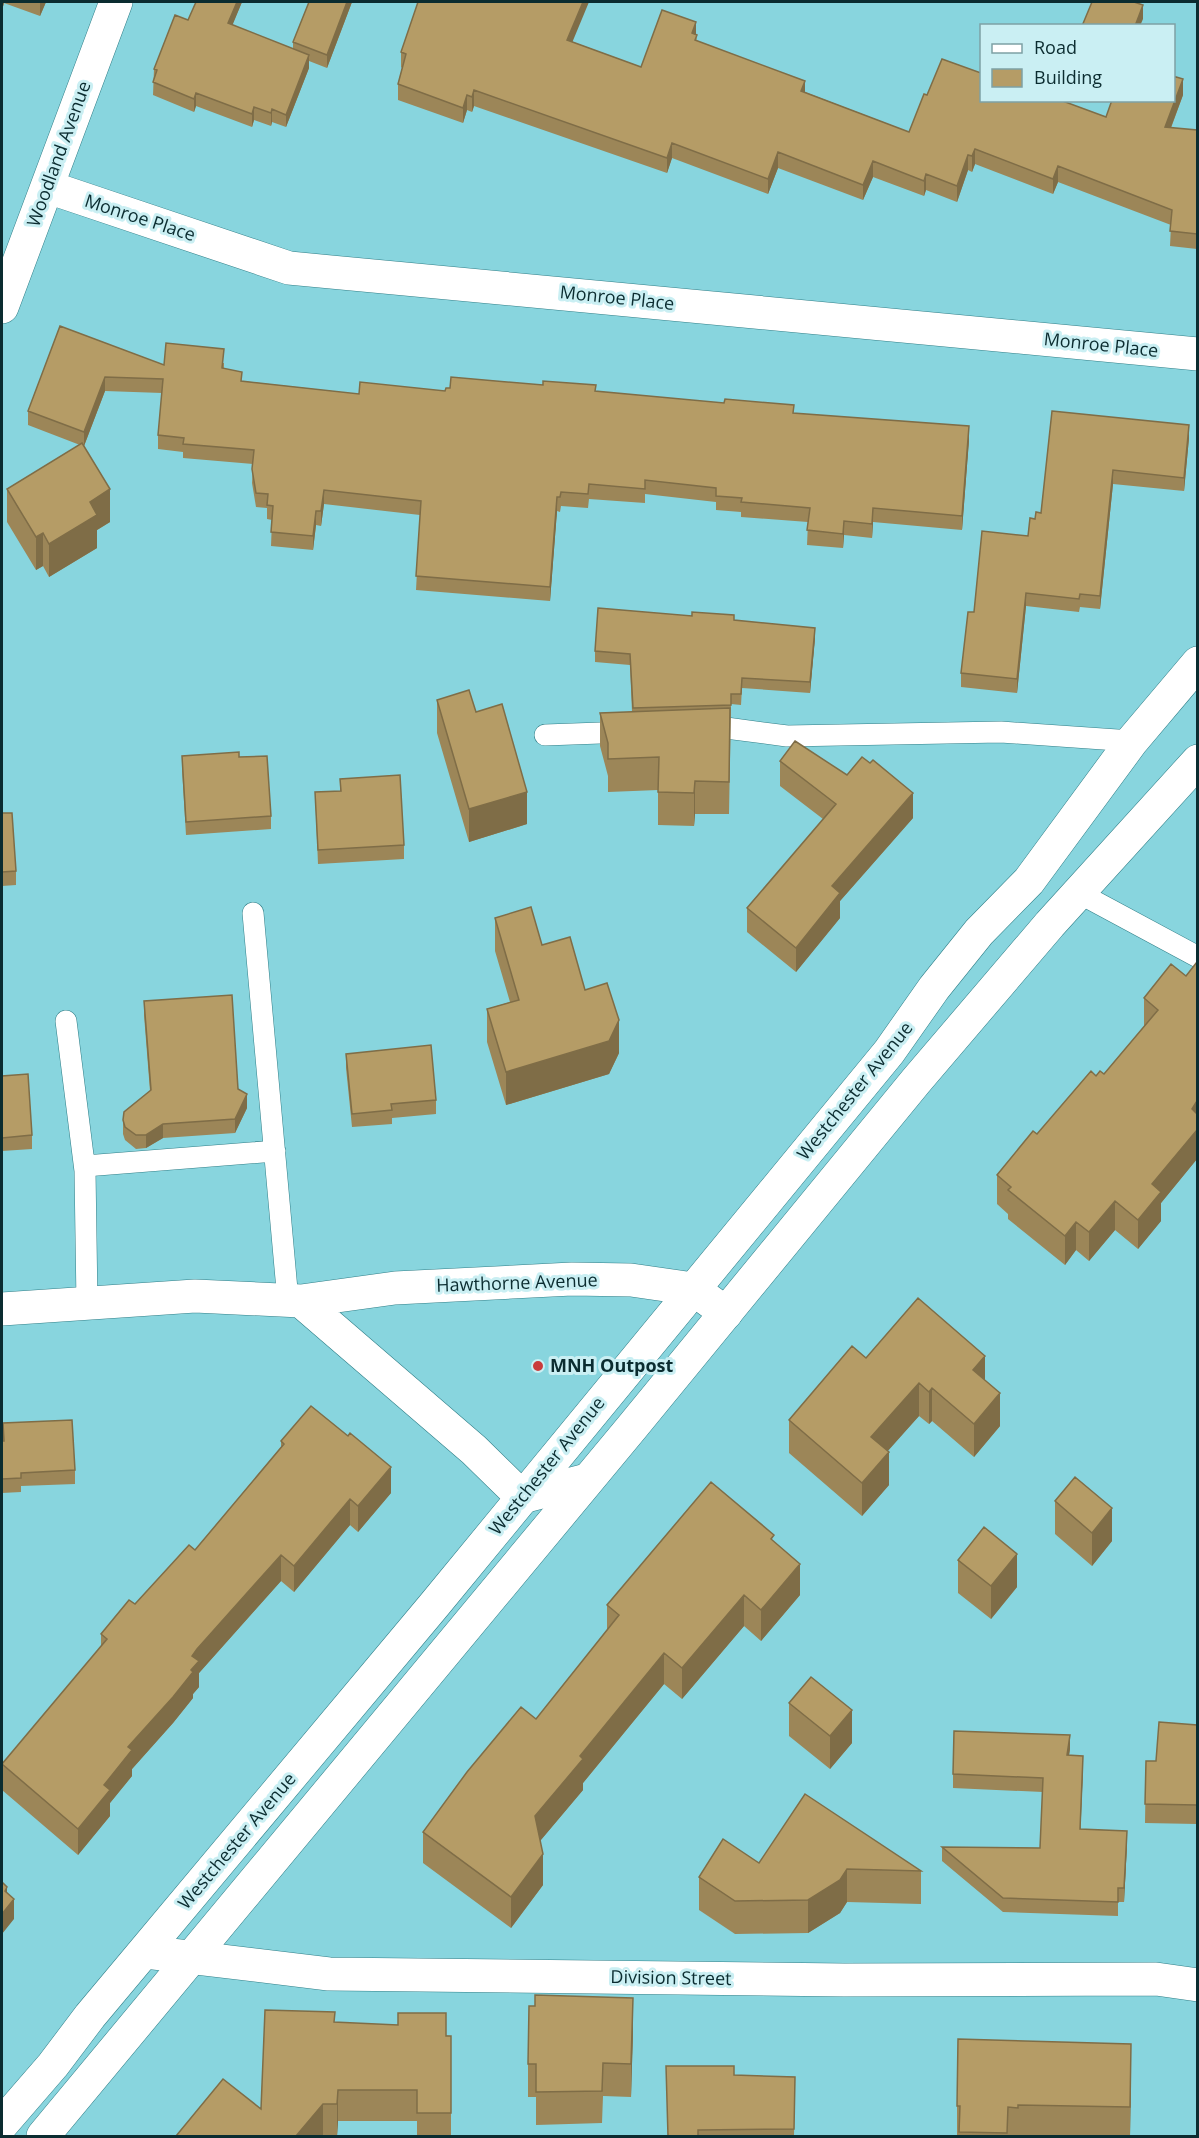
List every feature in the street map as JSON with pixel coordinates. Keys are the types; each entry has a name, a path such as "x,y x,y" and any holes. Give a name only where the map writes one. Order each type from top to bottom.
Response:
{"main road":[{"name":"Woodland Avenue","path":"2,307 116,2"},
{"name":"Monroe Place","path":"48,187 289,268 1197,354"},
{"name":"Westchester Avenue","path":"2,2124 889,1052 934,988 979,932 1029,881 1132,741 1197,663"},
{"path":"43,2136 916,1081 1197,761"},
{"name":"Hawthorne Avenue","path":"2,1309 195,1296 294,1301 395,1288 572,1279 631,1280 693,1289 726,1313"},
{"path":"294,1301 474,1450 522,1497 587,1480"},
{"name":"Division Street","path":"146,1952 329,1974 844,1980 1156,1979 1197,1985"}],"lane":[{"path":"680,730 726,728 787,736 1001,732 1132,741"},
{"path":"545,735 646,731"},
{"path":"1079,893 1197,957"},
{"path":"253,913 275,1151 294,1301"},
{"path":"66,1021 85,1166 87,1303"},
{"path":"85,1166 275,1151"}],"building":[{"path":"196,2 237,2 228,23 309,55 286,115 272,109 271,113 254,107 252,114 196,93 194,99 153,82 157,70 154,69 175,15 188,20"},
{"path":"309,2 347,2 327,55 293,42"},
{"path":"418,2 583,2 567,40 641,67 662,10 696,22 692,33 697,35 695,40 805,81 801,91 909,132 924,94 927,95 942,59 980,73 980,102 1065,102 1106,117 1111,102 1174,102 1165,127 1197,130 1197,234 1170,231 1172,210 1058,166 1053,179 975,149 972,156 968,155 957,186 926,174 924,181 873,161 863,185 778,152 768,179 672,143 667,158 474,90 472,97 467,95 463,108 398,84 406,54 401,52"},
{"path":"1092,2 1134,2 1143,5 1136,24 1083,24"},
{"path":"1175,77 1183,79 1175,100"},
{"path":"60,326 164,365 166,343 224,349 222,368 242,372 241,381 359,394 360,382 445,391 446,388 450,388 451,377 543,385 543,381 596,385 595,391 724,403 725,399 794,405 793,413 969,426 962,516 873,508 872,524 844,521 843,534 807,530 810,508 741,502 742,498 716,496 716,488 645,480 645,489 589,484 588,494 561,492 560,497 557,497 550,587 416,576 421,501 324,490 321,511 316,511 313,536 271,532 273,506 267,505 268,494 256,493 252,469 254,450 183,444 184,438 158,435 163,379 105,377 84,432 28,411"},
{"path":"1052,411 1189,425 1184,478 1113,470 1100,596 1080,594 1079,599 1026,593 1017,679 961,673 968,612 974,612 982,531 1028,536 1030,518 1035,519 1036,512 1041,513"},
{"path":"82,443 110,489 90,502 97,515 49,544 43,533 36,537 7,489"},
{"path":"598,608 692,616 692,612 734,615 734,620 815,628 810,682 742,678 741,694 731,694 731,705 633,708 630,654 595,651"},
{"path":"469,690 476,712 502,704 527,792 469,809 437,700"},
{"path":"730,708 729,782 695,781 694,793 658,792 659,757 608,759 608,743 600,713"},
{"path":"795,741 847,775 862,757 870,763 873,760 913,793 832,886 840,893 796,948 747,908 836,804 780,761"},
{"path":"239,752 239,757 267,756 271,816 186,822 182,756"},
{"path":"400,775 404,845 318,850 315,792 341,791 340,779"},
{"path":"2,813 12,813 16,871 2,872"},
{"path":"531,907 542,945 570,937 585,990 607,983 619,1020 609,1041 506,1072 487,1009 519,1000 495,918"},
{"path":"1197,962 1197,1101 1192,1109 1197,1114 1197,1130 1152,1184 1161,1192 1138,1220 1115,1201 1089,1232 1076,1222 1065,1236 1008,1190 1011,1187 997,1175 1033,1131 1037,1134 1091,1071 1096,1076 1100,1071 1104,1074 1158,1010 1144,998 1171,964 1186,976"},
{"path":"232,995 238,1089 247,1094 235,1119 163,1124 146,1135 136,1135 125,1127 124,1112 151,1090 144,1001"},
{"path":"431,1045 436,1100 391,1104 392,1110 352,1114 346,1054"},
{"path":"28,1074 32,1135 2,1138 2,1076"},
{"path":"918,1298 985,1356 973,1370 1000,1393 974,1424 932,1388 929,1392 919,1383 871,1437 889,1452 862,1483 789,1420 852,1346 866,1358"},
{"path":"311,1406 348,1436 350,1433 391,1467 358,1506 350,1499 294,1566 281,1555 197,1649 192,1656 199,1661 191,1670 193,1672 128,1747 132,1750 104,1785 110,1790 78,1829 2,1764 107,1639 101,1634 129,1600 135,1604 189,1545 195,1550 284,1444 281,1441"},
{"path":"72,1420 75,1470 21,1473 21,1478 2,1479 3,1423"},
{"path":"1075,1477 1112,1508 1092,1533 1055,1501"},
{"path":"711,1482 774,1535 771,1539 800,1564 761,1610 744,1595 682,1668 664,1653 580,1756 583,1759 535,1816 543,1854 511,1897 423,1832 467,1772 521,1707 536,1719 619,1615 607,1605"},
{"path":"984,1527 1017,1554 991,1586 958,1560"},
{"path":"811,1677 852,1710 830,1736 789,1703"},
{"path":"1159,1722 1197,1725 1197,1805 1145,1804 1146,1761 1156,1761"},
{"path":"954,1731 1070,1735 1067,1755 1083,1756 1080,1829 1127,1831 1124,1888 1118,1888 1118,1902 1003,1898 942,1847 1040,1848 1043,1778 953,1774"},
{"path":"805,1794 921,1871 847,1869 840,1880 808,1900 735,1901 699,1877 723,1839 759,1863"},
{"path":"2,1882 7,1887 5,1891 14,1899 2,1914"},
{"path":"535,1995 633,1998 631,2064 603,2063 602,2091 536,2092 536,2064 528,2064 529,2006 535,2006"},
{"path":"265,2010 335,2012 334,2022 398,2025 398,2013 446,2013 446,2036 451,2036 451,2113 417,2113 417,2090 338,2090 337,2104 323,2104 296,2136 176,2136 223,2079 261,2109"},
{"path":"958,2039 1131,2044 1130,2107 1018,2105 1018,2108 1008,2107 1007,2133 959,2132"},
{"path":"666,2066 734,2066 734,2075 795,2077 794,2129 698,2130 698,2136 668,2136"}],"place":[{"name":"MNH Outpost","path":"538,1366"}]}
